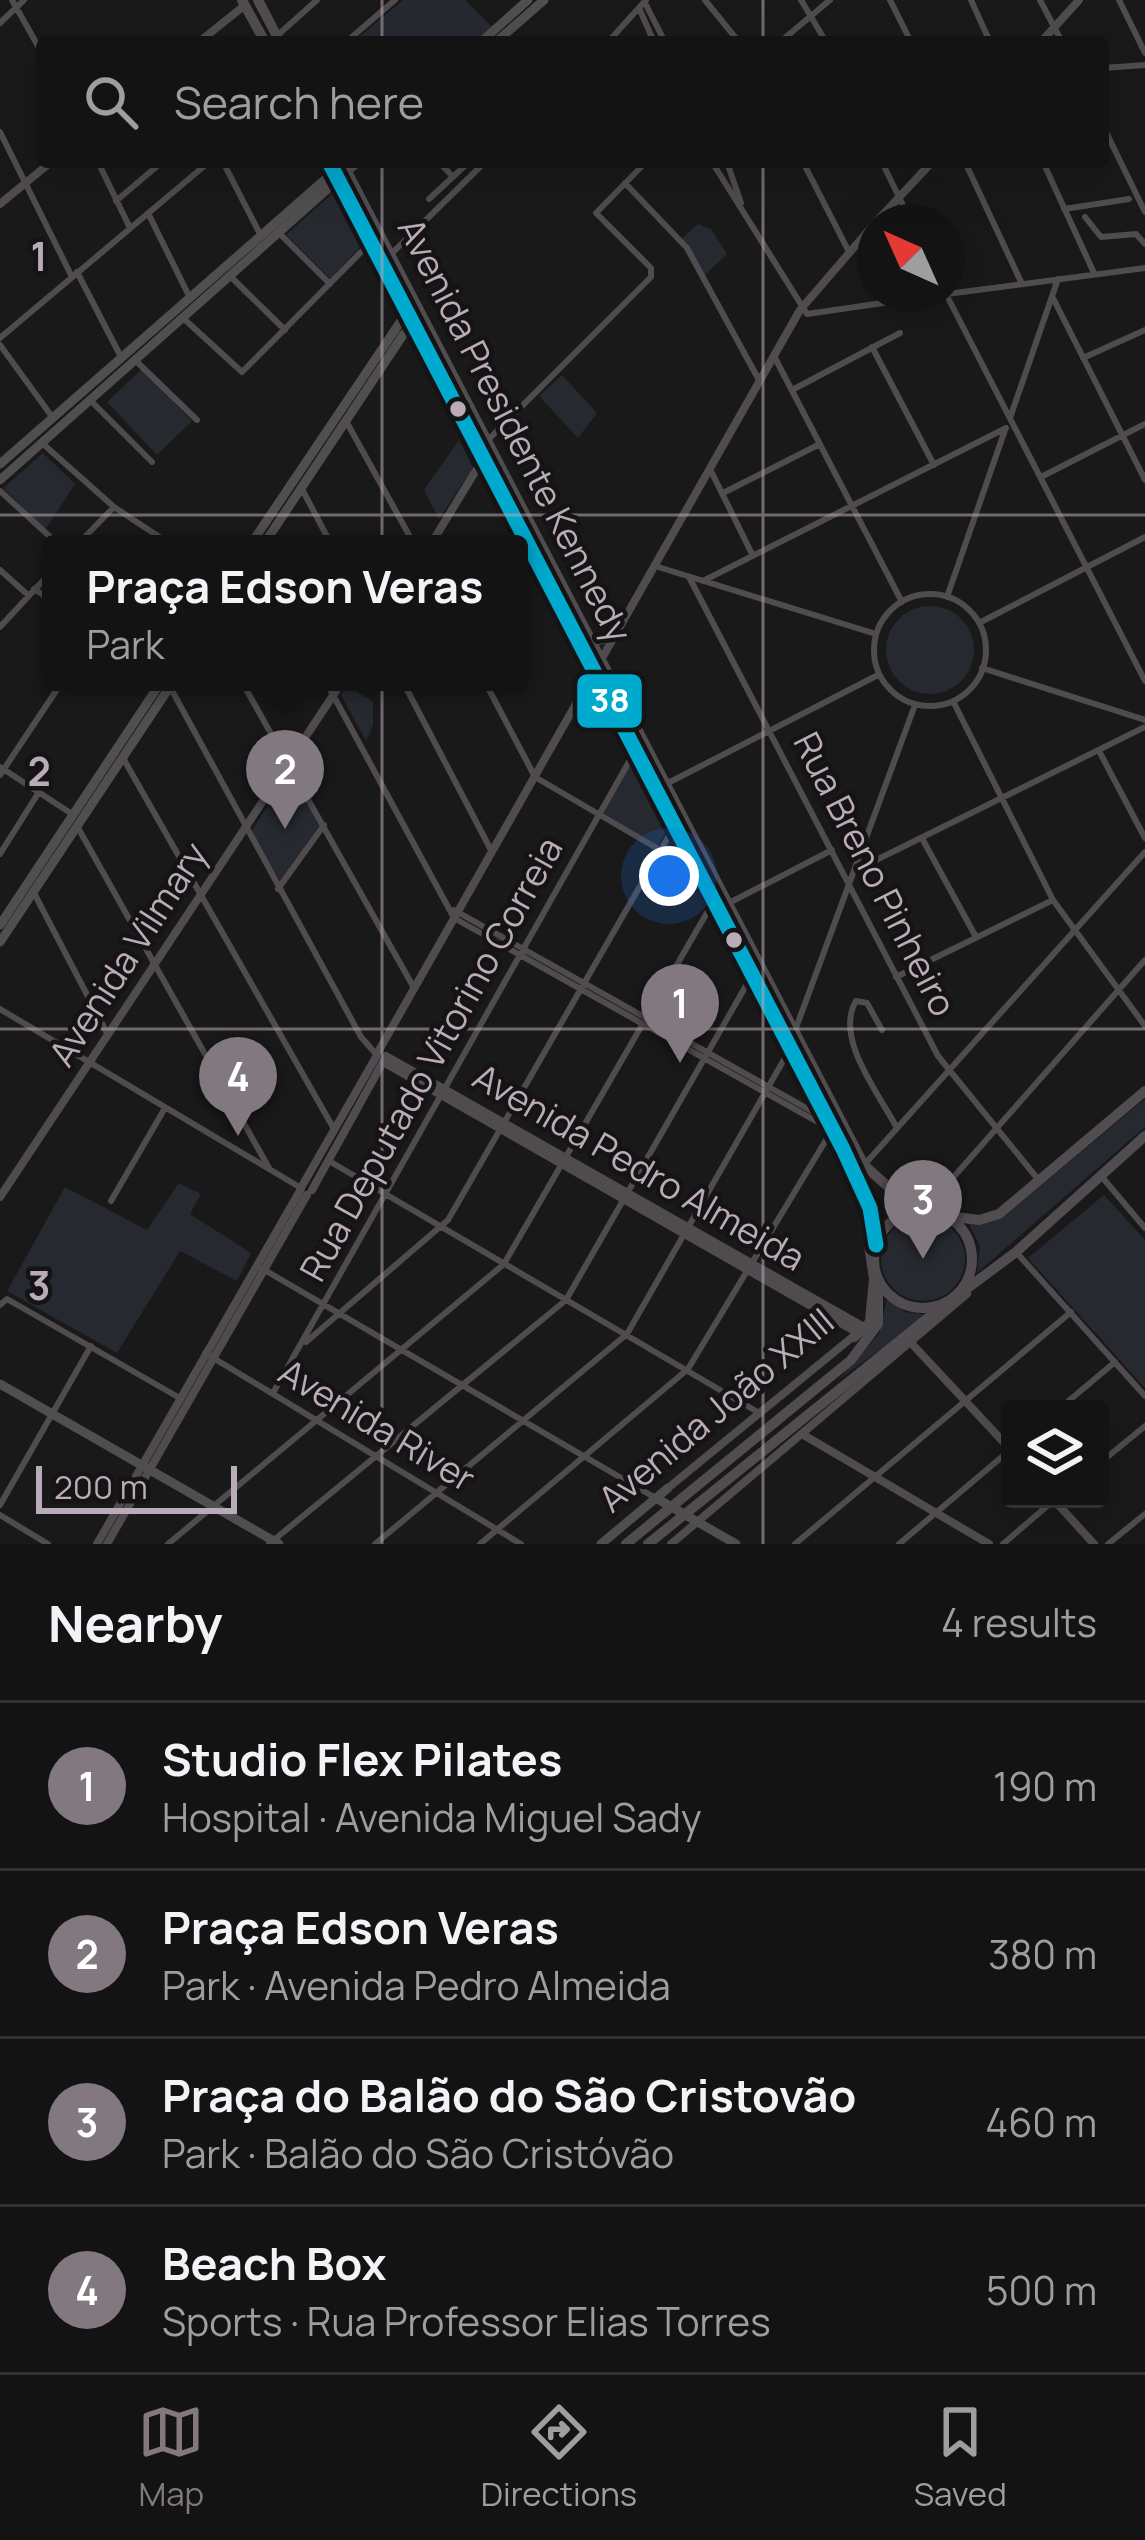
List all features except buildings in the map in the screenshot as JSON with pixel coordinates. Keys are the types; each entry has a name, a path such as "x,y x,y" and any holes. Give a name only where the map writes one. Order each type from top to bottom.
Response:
{"main road":[{"path":"488,36 528,0"},
{"path":"503,36 544,0"},
{"path":"248,2 270,36"},
{"path":"0,464 340,168"},
{"path":"0,480 279,232 340,168"},
{"name":"Avenida Presidente Kennedy","path":"340,168 371,242 386,258 414,326 522,535"},
{"name":"Avenida Presidente Kennedy","path":"340,168 488,440 864,1165 894,1196 921,1208"},
{"path":"258,535 343,416 407,311"},
{"path":"343,416 414,326"},
{"path":"269,535 298,483"},
{"name":"Avenida Presidente Kennedy","path":"528,546 857,1179 873,1220 876,1245"},
{"path":"592,641 615,637"},
{"path":"0,926 162,691"},
{"path":"0,942 163,691"},
{"path":"921,1208 947,1216 992,1217 1145,1091"},
{"name":"Avenida João XXIII","path":"648,1544 953,1298 977,1285 1145,1136"},
{"path":"947,1216 962,1229 972,1253 970,1273 953,1298 926,1309 909,1306 878,1281 876,1245 891,1222 921,1208 986,1212 1038,1179"},
{"name":"Avenida João XXIII","path":"626,1544 851,1360 872,1335 882,1304 878,1281"},
{"path":"859,1332 871,1325 882,1304"},
{"path":"872,1363 932,1324"},
{"path":"0,1384 274,1543"},
{"name":"Avenida João XXIII","path":"601,1544 668,1488"},
{"path":"656,1498 736,1544"}],"street":[{"path":"277,36 317,0"},
{"path":"353,36 395,0"},
{"path":"705,0 734,36"},
{"path":"801,0 823,36"},
{"path":"786,36 830,0"},
{"path":"890,0 908,36"},
{"path":"971,0 987,36"},
{"path":"1040,0 1059,36"},
{"path":"1046,36 1079,0"},
{"path":"1119,0 1145,53"},
{"path":"0,23 18,2 36,40"},
{"path":"206,36 248,2"},
{"path":"613,36 642,3"},
{"path":"642,3 652,36"},
{"path":"642,3 661,36"},
{"path":"1109,68 1145,65"},
{"path":"0,132 121,357"},
{"path":"1109,138 1145,212"},
{"path":"0,204 44,168"},
{"path":"101,168 130,228"},
{"path":"116,201 155,168"},
{"path":"53,418 0,342 202,168"},
{"path":"226,168 261,236"},
{"path":"445,168 453,177"},
{"path":"429,199 463,168"},
{"path":"386,258 479,168"},
{"path":"437,535 483,461 488,440 650,278 651,268 597,216 597,208 640,168"},
{"path":"716,168 800,310 807,314 857,307"},
{"path":"729,168 742,206"},
{"path":"806,168 848,250"},
{"path":"885,168 902,204"},
{"path":"893,204 926,168"},
{"path":"968,168 1022,284"},
{"path":"1046,168 1094,274"},
{"path":"625,183 684,243 760,382"},
{"path":"1064,209 1129,199"},
{"path":"148,213 190,298"},
{"path":"1085,218 1101,237 1136,234 1145,244"},
{"path":"279,232 330,284"},
{"path":"97,1544 262,1268 454,913 800,310 857,241"},
{"path":"183,318 242,372 371,242"},
{"path":"965,292 1145,268"},
{"path":"230,276 285,330"},
{"path":"947,597 1058,279"},
{"path":"1053,298 1145,480"},
{"path":"955,312 1145,681"},
{"path":"1083,358 1145,330"},
{"path":"792,390 900,333"},
{"path":"872,347 934,465"},
{"path":"774,356 902,602"},
{"path":"135,360 197,420"},
{"path":"90,400 152,462"},
{"path":"343,416 409,535"},
{"path":"1041,477 1145,424"},
{"path":"703,581 1006,428"},
{"path":"42,443 148,535"},
{"path":"723,493 820,444"},
{"path":"710,469 753,556"},
{"path":"298,483 326,535"},
{"path":"0,491 48,535"},
{"path":"87,535 114,507"},
{"path":"979,623 1145,538"},
{"path":"655,566 876,634"},
{"path":"0,570 42,596"},
{"name":"Rua Breno Pinheiro","path":"689,577 946,1072 1038,1179"},
{"path":"0,627 42,581"},
{"path":"920,595 947,597 979,623 986,647 982,668 968,692 953,701 915,705 898,697 878,675 876,634 885,617 902,602 920,595"},
{"path":"982,668 1145,724"},
{"path":"665,785 878,675"},
{"path":"56,691 1,770 74,815 77,828 269,1168"},
{"name":"Avenida Pedro Almeida","path":"172,691 361,1037 380,1056 859,1332"},
{"path":"247,691 414,988"},
{"path":"331,691 454,913 830,1125 688,1369 479,1544"},
{"name":"Avenida Vilmary","path":"0,1197 336,691"},
{"path":"408,691 492,852"},
{"path":"490,691 535,777 660,850"},
{"path":"953,701 1053,901 1145,1026"},
{"path":"794,1032 915,705"},
{"path":"856,870 1004,802 1145,724"},
{"name":"Rua Deputado Vitorino Correia","path":"273,1393 635,751"},
{"path":"1099,751 1145,838"},
{"path":"123,758 334,1129"},
{"path":"0,854 39,792"},
{"path":"278,889 324,824"},
{"path":"303,1344 442,1228 675,826"},
{"path":"923,839 976,937"},
{"path":"728,903 832,850"},
{"path":"864,1165 1145,851"},
{"path":"33,893 107,1033"},
{"path":"896,977 1053,901"},
{"path":"168,1544 504,1264 712,904"},
{"path":"921,1208 1145,960"},
{"path":"274,1543 566,1300 751,976"},
{"path":"882,1030 868,1003 856,1000 848,1017 850,1035 897,1128"},
{"path":"0,1009 305,1190"},
{"path":"376,1544 627,1334 790,1049"},
{"path":"324,1158 334,1129 380,1056"},
{"path":"110,1201 165,1108"},
{"path":"324,1158 761,1414"},
{"path":"1102,1178 1145,1228"},
{"name":"Avenida João XXIII","path":"668,1488 859,1332 871,1315 873,1280 857,1179"},
{"path":"1016,1252 1145,1396"},
{"path":"262,1268 656,1498"},
{"name":"Avenida João XXIII","path":"671,1544 913,1345 977,1285"},
{"path":"3,1302 178,1397"},
{"path":"795,1544 1071,1312"},
{"path":"913,1345 1001,1440"},
{"path":"0,1505 91,1346"},
{"path":"106,1544 178,1397 209,1355"},
{"name":"Avenida River","path":"209,1355 521,1544"},
{"path":"1070,1400 1115,1362"},
{"path":"1109,1456 1145,1426"},
{"path":"802,1434 989,1544"},
{"path":"899,1544 1001,1458"},
{"path":"1003,1544 1046,1508"},
{"path":"1062,1508 1094,1544"},
{"path":"1108,1544 1145,1514"},
{"path":"0,1515 48,1544"}],"shaded area":[{"path":"403,0 465,0 492,27 482,36 360,36"},
{"path":"334,192 362,245 330,279 286,235"},
{"path":"698,224 711,229 727,254 705,275 682,238"},
{"path":"142,369 192,421 157,455 107,402"},
{"path":"562,375 597,413 578,438 539,396"},
{"path":"459,440 473,468 439,519 424,490"},
{"path":"43,453 75,484 45,530 3,488"},
{"path":"930,606 961,619 974,650 961,681 930,694 899,681 886,650 899,619"},
{"path":"356,691 373,701 373,725 366,741 341,695"},
{"path":"635,751 670,823 657,847 598,814"},
{"path":"290,771 319,826 281,882 251,832"},
{"path":"1145,1099 1145,1127 977,1273 980,1247 969,1224 1008,1213"},
{"path":"179,1183 201,1194 190,1214 251,1253 237,1281 180,1251 117,1353 7,1291 65,1187 147,1230"},
{"path":"1104,1195 1145,1240 1145,1388 1028,1258"},
{"path":"923,1217 952,1230 965,1259 952,1288 923,1301 894,1288 881,1259 894,1230"},
{"path":"887,1299 905,1312 929,1315 838,1380 879,1334"}],"transit line":[{"name":"38","path":"332,168 523,535"},
{"name":"38","path":"528,544 843,1149 870,1208 876,1245"}],"place":[{"name":"Praça Edson Veras","path":"285,829"},
{"name":"Studio Flex Pilates","path":"680,1063"},
{"name":"Beach Box","path":"238,1136"},
{"name":"Praça do Balão do São Cristovão","path":"923,1259"}]}
